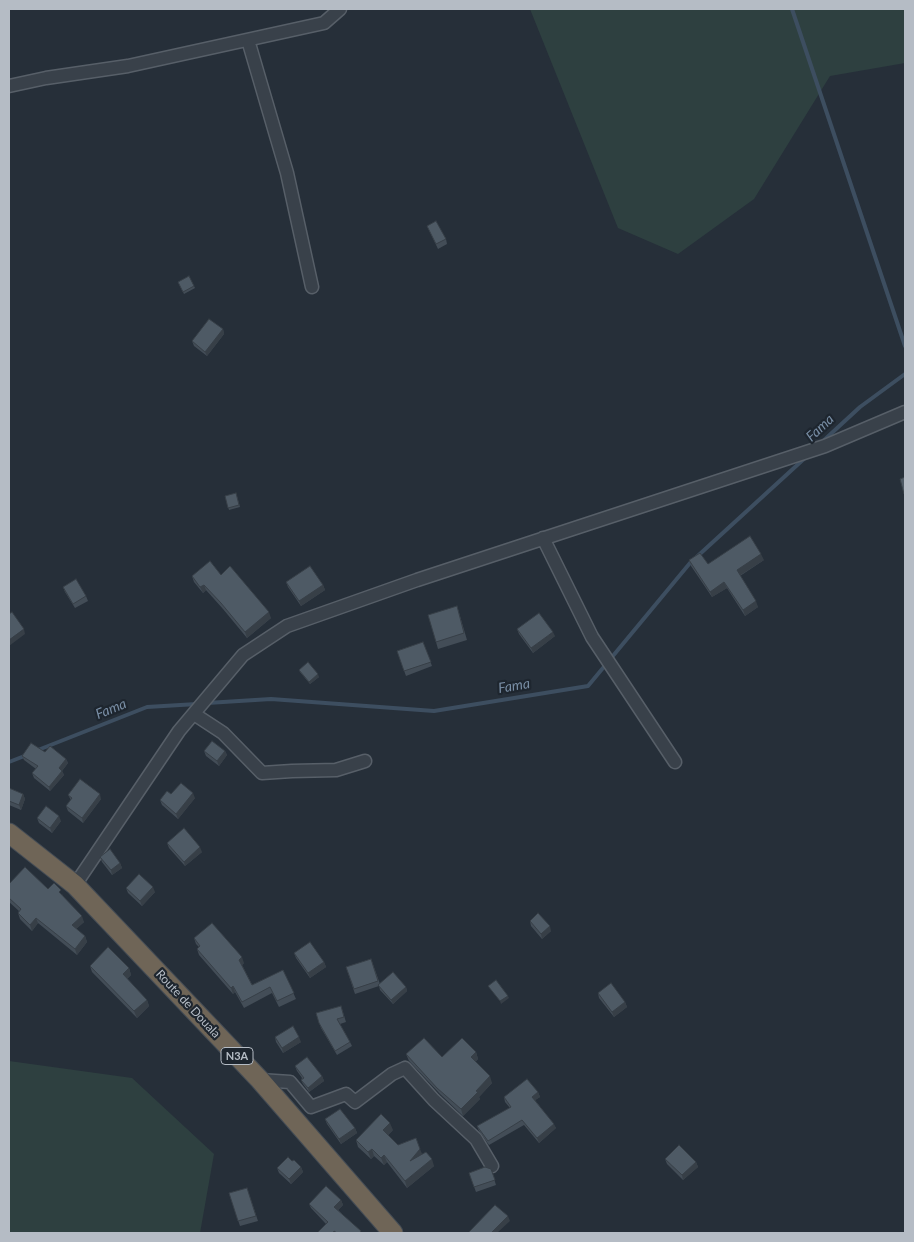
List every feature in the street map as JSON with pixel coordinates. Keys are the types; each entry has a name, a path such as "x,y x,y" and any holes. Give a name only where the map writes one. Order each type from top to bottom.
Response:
{"highway":[{"name":"Route de Douala","path":"9,833 75,885 260,1080 393,1233"}],"street":[{"path":"9,86 46,78 128,66 324,23 340,9"},
{"path":"248,40 287,173 312,287"},
{"path":"75,885 179,731 243,655 287,626 543,538 824,446 905,412"},
{"path":"543,538 592,637 675,762"},
{"path":"194,714 222,733 262,774 336,770 365,761"},
{"path":"260,1080 290,1082 312,1106 346,1094 355,1102 392,1074 406,1068 434,1100 476,1139 492,1166"}],"shaded area":[{"path":"530,9 905,9 905,63 830,76 754,199 678,254 618,228"},
{"path":"9,1061 132,1078 214,1154 200,1233 9,1233"}],"building":[{"path":"436,221 446,239 436,244 427,226"},
{"path":"189,276 194,286 183,292 178,282"},
{"path":"209,319 223,329 205,352 192,341"},
{"path":"905,477 905,493 904,494 900,479"},
{"path":"236,493 239,505 228,508 225,496"},
{"path":"750,536 761,554 737,570 756,601 743,610 724,582 710,592 689,560 700,553 708,564"},
{"path":"210,561 221,575 230,566 269,612 245,632 204,585 200,587 192,576"},
{"path":"310,566 323,585 299,601 286,582"},
{"path":"76,579 86,596 73,604 63,587"},
{"path":"457,606 464,633 436,642 428,615"},
{"path":"12,612 24,629 9,640 9,614"},
{"path":"539,613 553,632 531,648 517,629"},
{"path":"423,642 431,662 404,671 397,651"},
{"path":"308,662 318,674 309,682 299,670"},
{"path":"212,741 225,751 217,761 204,751"},
{"path":"31,743 45,752 50,746 66,759 59,768 62,771 49,787 32,773 38,766 22,756"},
{"path":"80,779 100,794 82,818 66,806 72,798 68,795"},
{"path":"181,783 193,793 176,814 160,800 167,791 171,794"},
{"path":"9,788 23,794 19,805 9,801"},
{"path":"46,806 59,816 50,828 37,818"},
{"path":"184,828 200,847 184,862 167,843"},
{"path":"110,849 120,863 111,870 100,857"},
{"path":"25,867 48,889 54,883 61,890 59,892 82,916 72,925 85,936 75,949 36,918 30,925 18,913 21,909 9,898 9,884"},
{"path":"139,874 153,887 140,901 126,888"},
{"path":"538,913 550,926 541,934 530,921"},
{"path":"212,923 242,957 239,960 252,985 283,970 294,993 277,1001 270,987 242,1002 233,986 231,988 197,949 200,946 194,938"},
{"path":"310,942 324,962 308,973 294,953"},
{"path":"108,947 129,968 123,974 147,1000 134,1011 90,966"},
{"path":"371,959 378,981 354,989 346,967"},
{"path":"393,972 406,987 391,1000 378,985"},
{"path":"496,980 508,996 500,1001 488,986"},
{"path":"611,983 625,1002 612,1012 598,993"},
{"path":"341,1006 344,1017 337,1019 350,1042 335,1051 319,1023 316,1013"},
{"path":"293,1026 299,1037 282,1048 275,1037"},
{"path":"424,1038 442,1057 462,1038 476,1052 471,1057 490,1076 476,1091 478,1092 461,1109 437,1088 406,1054"},
{"path":"307,1057 322,1076 308,1088 301,1080 304,1078 295,1066"},
{"path":"527,1079 538,1092 532,1097 554,1124 537,1138 522,1120 488,1141 477,1126 511,1107 504,1097"},
{"path":"340,1109 355,1128 339,1139 325,1119"},
{"path":"381,1114 390,1123 383,1130 398,1145 416,1138 420,1149 410,1161 426,1152 432,1159 405,1181 384,1155 381,1158 372,1149 368,1152 356,1140"},
{"path":"679,1145 696,1162 682,1175 665,1159"},
{"path":"288,1157 301,1167 289,1179 277,1168"},
{"path":"485,1167 491,1169 495,1180 474,1187 469,1173"},
{"path":"326,1186 341,1200 334,1207 361,1231 359,1233 337,1233 334,1231 333,1233 317,1233 328,1222 309,1204"},
{"path":"247,1188 256,1216 238,1221 229,1193"},
{"path":"495,1205 508,1216 491,1233 468,1233"}],"waterway":[{"name":"Fama","path":"792,9 905,346"},
{"name":"Fama","path":"822,442 860,407 905,374"},
{"name":"Fama","path":"207,703 271,699 434,711 588,686 690,563 806,457"},
{"name":"Fama","path":"38,750 147,707 197,704"},
{"name":"Fama","path":"9,762 27,755"}]}
